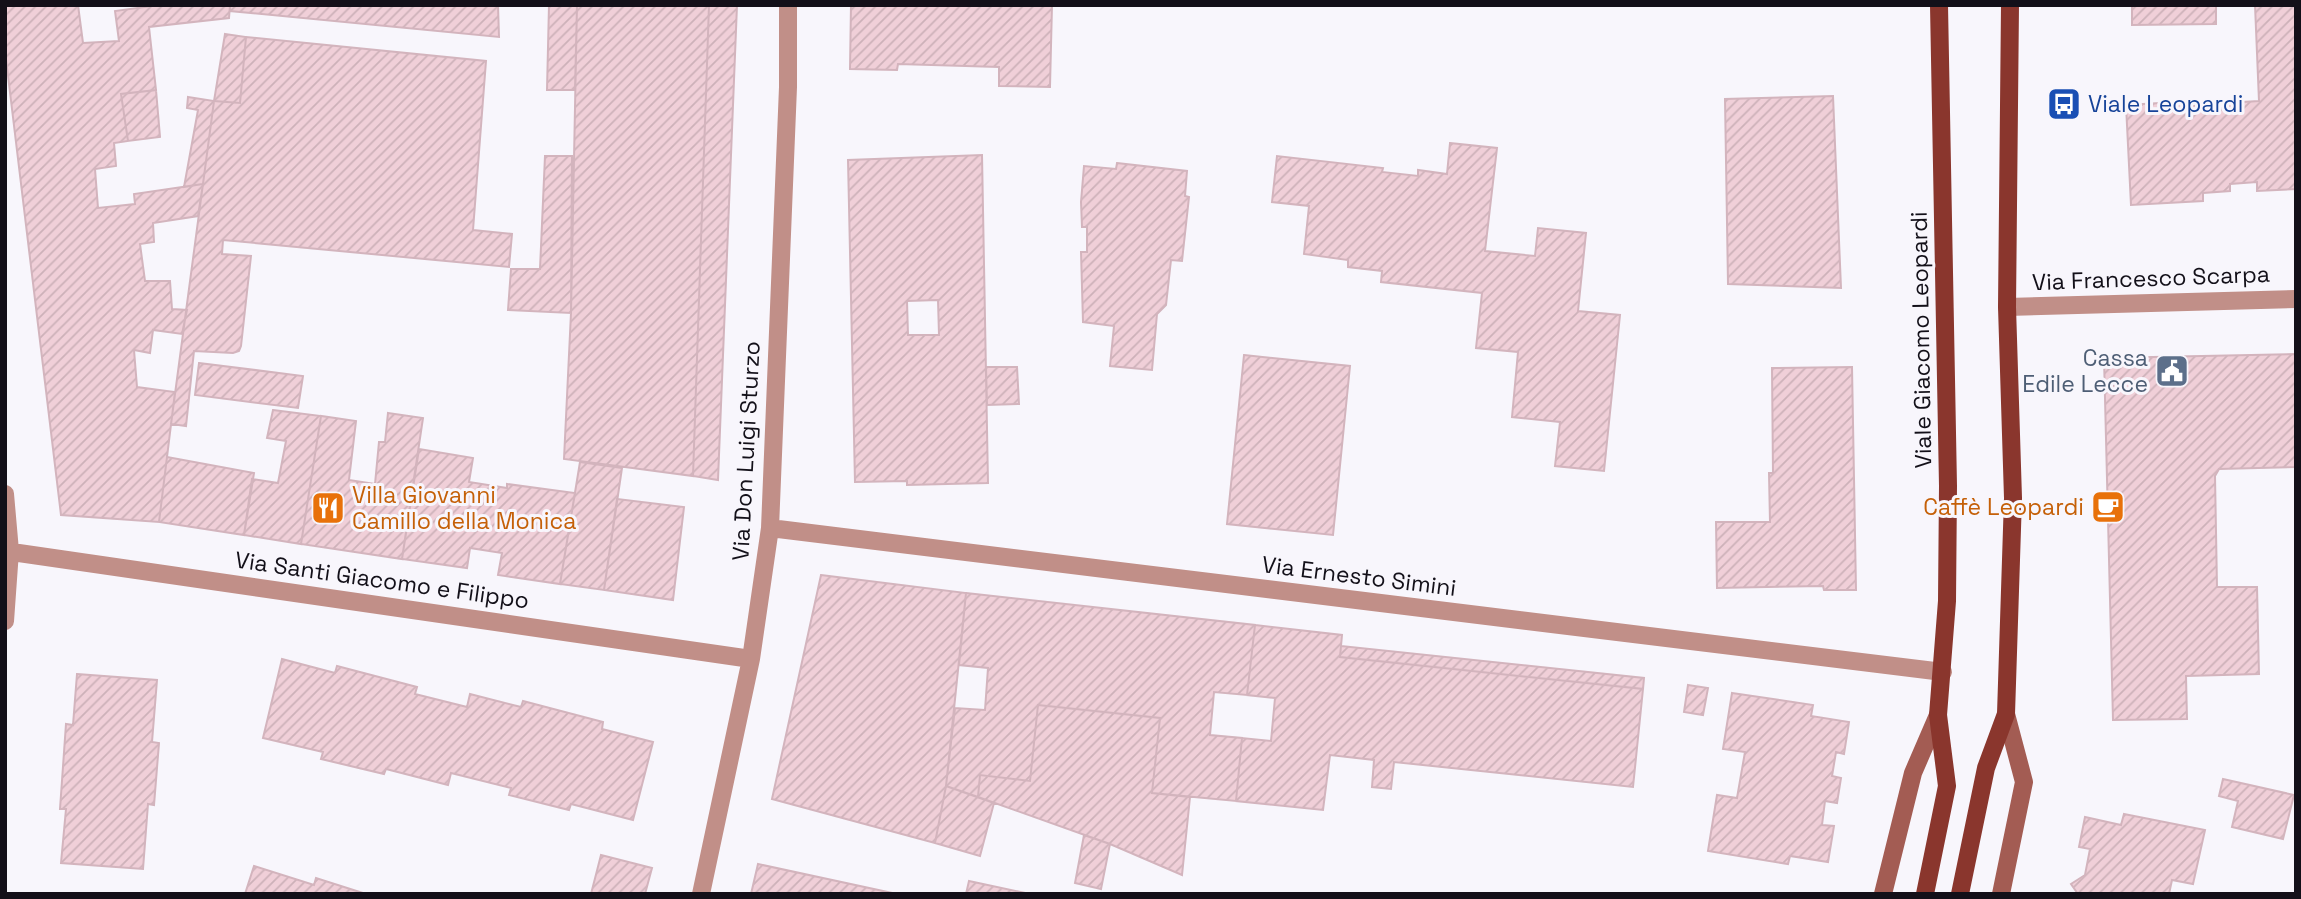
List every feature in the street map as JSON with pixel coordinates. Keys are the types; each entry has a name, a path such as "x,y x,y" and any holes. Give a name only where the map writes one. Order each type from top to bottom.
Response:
{"main road":[{"name":"Viale Giacomo Leopardi","path":"1925,894 1948,786 1938,715 1947,601 1948,486 1939,5"},
{"path":"2001,894 2024,782 2006,714 2013,498 2007,307 2010,5"},
{"path":"1960,894 1986,768 2006,714"},
{"name":"Viale Giacomo Leopardi","path":"1883,894 1913,773 1938,715"}],"street":[{"name":"Via Don Luigi Sturzo","path":"701,894 751,659 770,528 788,88 788,5"},
{"name":"Via Francesco Scarpa","path":"2007,307 2296,299"},
{"path":"5,494 8,551 5,621"},
{"name":"Via Ernesto Simini","path":"770,528 1942,672"},
{"name":"Via Santi Giacomo e Filippo","path":"8,551 751,659"}],"building":[{"path":"5,5 78,5 83,43 119,41 115,11 159,5 230,5 229,18 149,27 156,90 121,94 128,141 114,143 116,166 95,169 98,208 135,204 134,194 203,184 198,216 153,223 154,242 140,244 145,281 170,281 172,309 187,310 182,334 153,330 150,353 134,350 137,387 175,392 159,522 61,515 5,51"},
{"path":"230,5 498,5 499,37 230,11"},
{"path":"549,5 577,5 575,90 547,90"},
{"path":"577,5 709,5 693,476 564,459 571,313"},
{"path":"709,5 737,5 718,480 693,476"},
{"path":"851,5 1052,5 1050,87 999,86 999,67 898,64 897,70 850,69"},
{"path":"2132,5 2216,5 2216,24 2132,25"},
{"path":"2255,5 2296,5 2296,189 2257,191 2257,182 2230,184 2230,191 2203,193 2203,201 2131,205 2126,105 2195,101 2196,109 2225,108 2225,103 2259,101"},
{"path":"225,34 246,37 240,103 214,101"},
{"path":"246,37 486,61 473,230 512,234 509,267 223,240 222,254 251,256 241,346 239,351 233,353 194,351 186,426 171,424 214,101 240,103"},
{"path":"156,90 160,137 128,141 121,94"},
{"path":"1833,96 1841,288 1728,284 1725,99"},
{"path":"188,97 214,101 203,184 184,187 198,110 187,108"},
{"path":"1450,143 1497,148 1485,251 1535,256 1538,228 1586,233 1578,311 1620,315 1604,471 1555,466 1560,422 1512,417 1518,352 1476,348 1482,293 1381,282 1382,271 1348,267 1348,260 1304,254 1309,206 1272,202 1277,156 1383,168 1382,172 1418,176 1418,170 1447,174"},
{"path":"982,155 988,483 907,485 907,481 855,482 848,160","holes":["938,300 939,335 908,335 907,301"]},
{"path":"545,156 572,156 571,313 508,310 511,269 540,269"},
{"path":"1117,163 1187,171 1185,196 1189,197 1182,261 1171,260 1166,305 1157,314 1152,370 1110,366 1114,326 1083,322 1081,252 1087,252 1087,227 1082,227 1081,202 1084,166 1116,169"},
{"path":"2296,354 2296,467 2219,469 2215,476 2217,587 2257,587 2259,674 2186,676 2187,719 2113,720 2104,358"},
{"path":"1244,355 1350,366 1333,535 1227,524"},
{"path":"199,363 303,376 298,408 195,395"},
{"path":"986,367 1017,367 1019,404 987,405"},
{"path":"1852,367 1856,590 1824,590 1823,586 1717,588 1716,522 1770,522 1769,473 1773,473 1772,368"},
{"path":"273,410 321,416 301,544 244,535 252,479 278,483 286,441 267,438"},
{"path":"388,413 423,418 402,559 301,544 321,416 356,421 349,480 375,484 379,442 385,442"},
{"path":"419,449 473,458 469,482 575,493 560,584 498,575 502,553 470,548 467,568 402,559"},
{"path":"167,457 254,473 244,535 159,522"},
{"path":"580,462 622,468 604,590 560,584"},
{"path":"617,499 684,507 673,600 604,590"},
{"path":"821,575 966,593 946,786 935,843 772,799"},
{"path":"966,593 1255,625 1247,695 1214,692 1210,735 1242,738 1236,801 1152,793 1160,718 1038,705 1030,781 980,775 978,797 946,786 955,708 985,710 988,668 959,665"},
{"path":"1255,625 1342,635 1340,657 1643,689 1633,787 1394,762 1391,789 1372,787 1374,760 1330,755 1323,810 1236,801 1242,738 1271,741 1275,698 1247,695"},
{"path":"1341,646 1644,678 1643,689 1340,657"},
{"path":"282,659 335,673 337,666 417,687 415,694 467,707 470,694 521,707 523,701 603,722 602,729 653,742 633,820 571,804 569,810 509,795 511,788 451,773 448,785 386,769 384,774 321,759 323,752 263,738"},
{"path":"77,674 157,680 152,742 159,743 154,805 148,804 143,869 61,863 66,809 60,809 66,724 73,725"},
{"path":"1688,685 1708,688 1703,715 1684,712"},
{"path":"1732,693 1813,705 1811,716 1849,722 1844,754 1836,752 1832,776 1841,778 1837,803 1825,801 1822,825 1834,826 1828,862 1790,856 1788,864 1708,851 1717,795 1737,798 1745,752 1723,749"},
{"path":"1038,705 1160,718 1152,793 1190,797 1182,875 1110,844 978,797 980,775 1030,781"},
{"path":"2223,779 2294,795 2283,839 2232,827 2238,801 2219,796"},
{"path":"946,786 994,803 980,856 935,843"},
{"path":"2124,814 2205,830 2193,884 2172,880 2169,894 2078,894 2071,884 2085,875 2090,849 2079,847 2085,817 2121,825"},
{"path":"1084,835 1110,844 1101,889 1075,883"},
{"path":"601,855 652,868 645,894 591,894"},
{"path":"758,864 897,894 751,894"},
{"path":"254,866 314,885 316,878 366,894 245,894"},
{"path":"969,881 1030,894 966,894"}],"place":[{"name":"Viale Leopardi","path":"2064,104"},
{"name":"Cassa Edile Lecce","path":"2172,371"},
{"name":"Caffè Leopardi","path":"2108,507"},
{"name":"Villa Giovanni Camillo della Monica","path":"328,508"}]}
